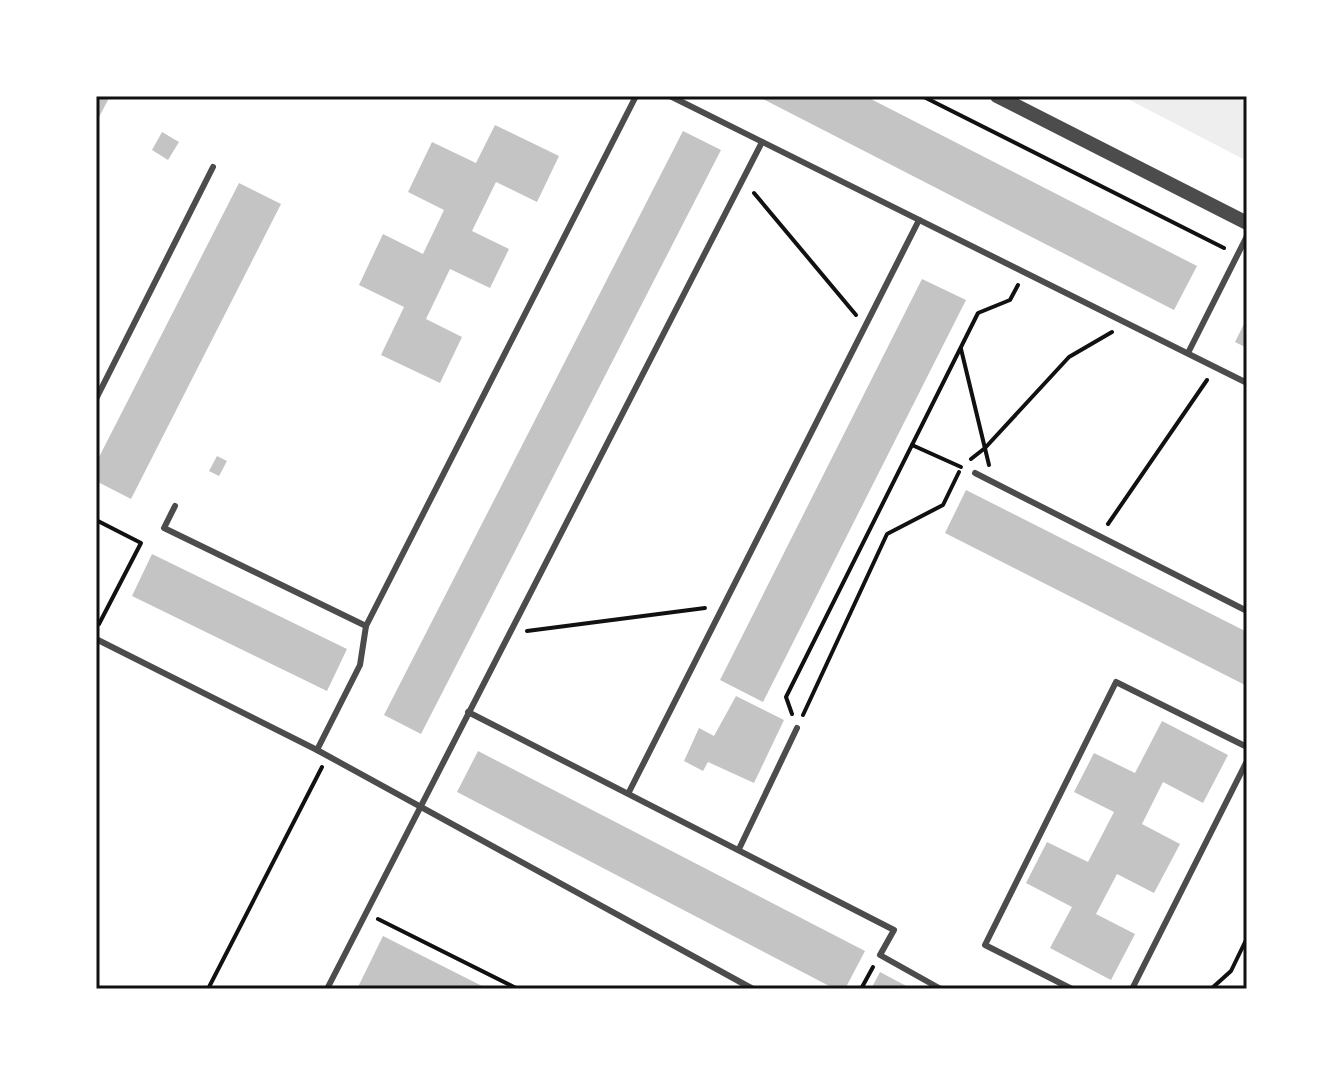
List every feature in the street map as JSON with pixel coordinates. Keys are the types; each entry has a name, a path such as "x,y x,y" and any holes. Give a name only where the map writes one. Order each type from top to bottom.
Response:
{"street":[{"path":"997,96 1247,223"}],"lane":[{"path":"317,750 360,665 366,626 636,96"},
{"path":"670,96 1247,383"},
{"path":"327,989 762,142"},
{"path":"96,399 213,167"},
{"path":"629,792 919,220"},
{"path":"1188,353 1247,236"},
{"path":"975,473 1247,611"},
{"path":"175,506 164,528 366,626"},
{"path":"96,639 317,750 753,989"},
{"path":"1072,989 985,945 1116,682 1247,747"},
{"path":"468,712 894,930 880,955 939,988"},
{"path":"739,849 797,728"},
{"path":"1132,989 1247,761"}],"path":[{"path":"922,96 1237,255"},
{"path":"743,179 865,326"},
{"path":"797,728 786,697 978,313 1010,300 1025,273"},
{"path":"797,728 887,534 943,505 962,467 985,448 1069,357 1127,323"},
{"path":"961,349 993,482"},
{"path":"1100,536 1216,368"},
{"path":"912,445 962,467"},
{"path":"96,520 141,543 96,630"},
{"path":"509,633 724,605"},
{"path":"208,989 328,756"},
{"path":"365,913 518,989"},
{"path":"1211,989 1231,971 1247,938"},
{"path":"861,989 880,955"}],"shaded area":[{"path":"1122,96 1233,96 1247,103 1247,161"}],"building":[{"path":"96,96 110,96 96,123"},
{"path":"757,96 865,96 1197,266 1174,310"},
{"path":"495,125 559,156 537,202 496,182 472,231 509,249 490,288 450,269 426,319 462,337 440,383 381,355 404,307 359,285 383,234 423,254 444,210 408,192 432,142 476,163"},
{"path":"683,131 721,150 421,734 384,715"},
{"path":"162,132 179,142 168,160 152,150"},
{"path":"239,183 281,204 131,499 96,481 96,463"},
{"path":"922,279 966,300 763,702 720,680"},
{"path":"1247,318 1247,348 1235,342"},
{"path":"217,456 227,461 219,476 209,471"},
{"path":"966,490 1247,632 1247,686 945,533"},
{"path":"152,554 347,649 327,691 132,596"},
{"path":"736,696 784,720 754,783 708,762 703,771 684,761 699,728 714,736"},
{"path":"1162,721 1228,755 1203,803 1163,782 1142,824 1180,844 1154,893 1117,874 1096,914 1135,934 1111,980 1050,948 1072,907 1026,883 1047,842 1088,862 1114,812 1074,792 1094,753 1135,773"},
{"path":"478,751 865,951 845,989 835,989 457,792"},
{"path":"383,936 488,989 357,989"},
{"path":"880,972 912,989 871,989"}]}
